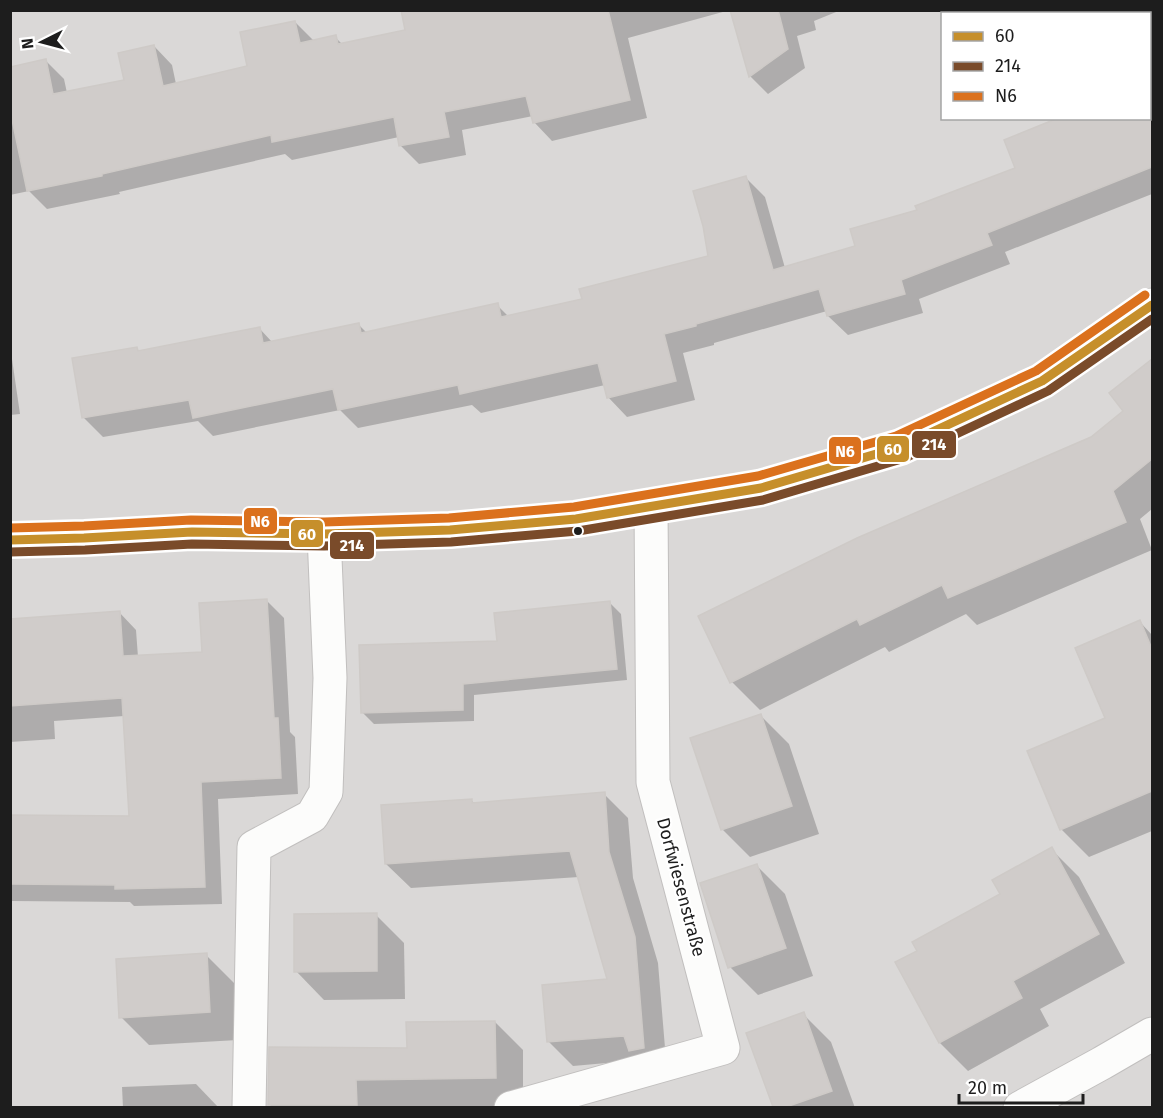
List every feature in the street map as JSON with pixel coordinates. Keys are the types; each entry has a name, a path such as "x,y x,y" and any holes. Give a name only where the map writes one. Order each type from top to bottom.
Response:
{"street":[{"path":"10,540 192,532 324,534 450,530 565,520 761,488 900,447 1042,381 1152,305"},
{"name":"Dorfwiesenstraße","path":"512,1107 723,1048 653,782 651,505"},
{"path":"249,1107 254,847 312,816 326,792 330,678 324,534"},
{"path":"1020,1107 1152,1034"}],"shaded area":[{"path":"11,11 1152,11 1152,1107 11,1107"}],"building":[{"path":"401,10 608,10 630,100 533,123 526,96 444,112 449,137 399,146 394,117 272,142 271,135 102,174 102,176 27,191 10,110 10,67 46,59 53,94 124,80 118,53 154,45 163,86 247,66 240,32 295,21 300,43 336,35 338,44 405,30"},
{"path":"730,10 778,10 788,49 749,77"},
{"path":"1152,118 1152,167 987,233 992,245 901,280 905,294 827,316 819,289 664,334 676,381 607,398 598,363 460,394 458,385 338,410 333,389 193,418 189,400 82,418 72,358 137,347 138,351 260,327 263,343 359,323 361,333 498,303 501,317 582,299 579,289 708,256 703,226 693,191 746,176 773,270 855,246 850,229 917,210 915,206 1015,168 1004,140 1053,120 1151,120"},
{"path":"1152,359 1152,459 1113,491 1126,522 948,598 942,585 860,625 857,619 730,683 698,616 857,538 1091,437 1123,411 1109,393"},
{"path":"267,599 274,718 278,718 281,778 201,782 205,887 115,889 115,885 10,884 10,815 129,816 122,698 10,706 10,619 120,611 123,656 202,652 199,603"},
{"path":"610,601 617,669 463,684 463,710 361,713 359,645 497,641 494,613"},
{"path":"1140,620 1152,649 1152,791 1060,830 1027,751 1105,718 1075,648"},
{"path":"761,714 792,806 721,830 690,738"},
{"path":"605,792 609,852 635,937 644,1048 629,1051 624,1036 547,1042 542,985 607,979 570,851 385,864 381,805 472,799 472,803"},
{"path":"1052,847 1099,934 1013,981 1022,998 939,1043 895,962 917,951 912,942 1000,894 992,880"},
{"path":"757,864 786,948 728,968 700,883"},
{"path":"377,913 377,971 294,972 294,914"},
{"path":"207,953 210,1012 119,1018 116,959"},
{"path":"804,1012 832,1091 786,1107 773,1107 746,1033"},
{"path":"495,1021 496,1078 356,1080 357,1105 268,1105 269,1047 407,1048 406,1022"}],"transit line":[{"name":"N6","path":"10,528 191,520 324,522 449,518 574,507 758,476 896,436 1036,371 1145,295"},
{"name":"60","path":"10,540 192,532 324,534 450,530 576,519 761,488 900,447 1042,381 1152,305"},
{"name":"214","path":"10,552 192,544 324,546 451,542 578,531 763,500 905,458 1048,391 1152,319"}]}
